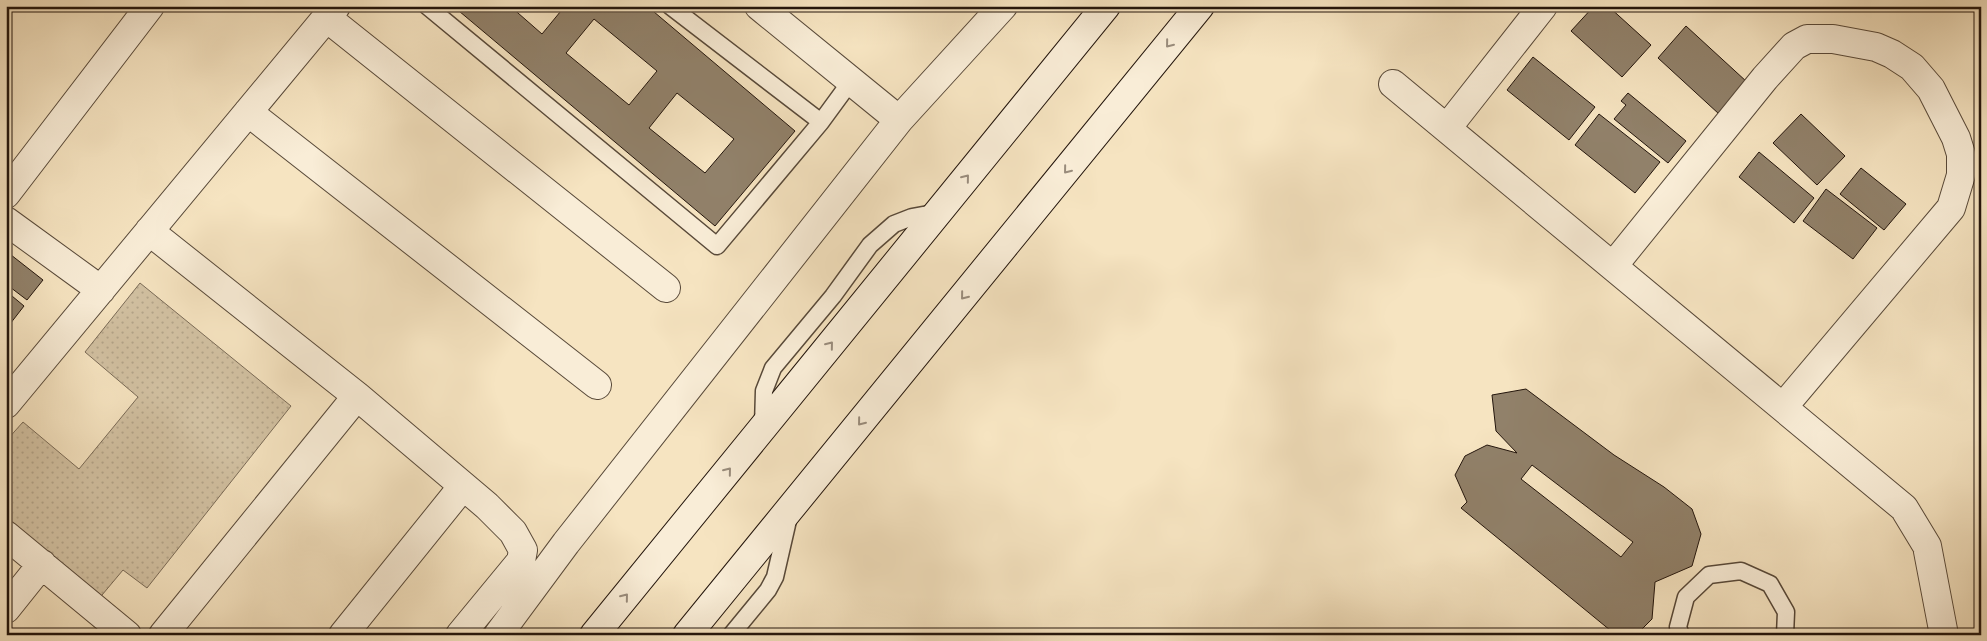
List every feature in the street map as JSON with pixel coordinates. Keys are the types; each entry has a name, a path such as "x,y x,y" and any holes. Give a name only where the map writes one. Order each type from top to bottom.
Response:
{"street":[{"path":"6,194 150,6"},
{"path":"759,6 899,120"},
{"path":"498,635 572,535 899,120 1003,6"},
{"path":"594,635 1106,6"},
{"path":"687,635 1200,6"},
{"path":"1446,128 1543,6"},
{"path":"6,404 331,12 666,288"},
{"path":"1613,266 1765,78 1794,46 1807,39 1833,39 1876,47 1892,54 1912,67 1931,89 1962,154 1961,175 1951,208 1783,407"},
{"path":"1393,84 1904,508 1927,546 1944,635"},
{"path":"248,112 596,385"},
{"path":"6,221 101,290"},
{"path":"149,231 357,396 514,532 523,550 520,561 460,635"},
{"path":"163,635 357,396"},
{"path":"342,635 463,486"},
{"path":"6,535 127,635"},
{"path":"6,609 42,564"}],"lane":[{"path":"427,6 717,246 821,122 851,81"},
{"path":"670,6 821,122"},
{"path":"731,635 768,590 775,577 790,508"},
{"path":"1681,635 1678,627 1686,597 1710,576 1741,571 1770,584 1786,612 1785,635"}],"shaded area":[{"path":"140,283 291,406 147,588 123,570 97,601 6,527 6,441 23,422 79,469 138,397 85,352"}],"building":[{"path":"453,6 510,6 542,34 565,6 647,6 795,131 715,226","holes":["594,19 657,71 629,105 566,53","677,93 734,139 705,173 649,128"]},
{"path":"1594,6 1608,6 1651,45 1622,77 1571,31"},
{"path":"1686,26 1747,82 1719,114 1658,58"},
{"path":"1533,57 1595,107 1569,140 1507,90"},
{"path":"1628,93 1686,141 1668,163 1614,119 1626,105 1621,101"},
{"path":"1599,114 1660,162 1635,193 1575,145"},
{"path":"1801,114 1845,156 1817,185 1773,143"},
{"path":"1759,152 1814,198 1794,223 1739,177"},
{"path":"1861,168 1906,204 1884,230 1840,194"},
{"path":"1826,189 1877,228 1853,259 1803,221"},
{"path":"6,251 43,280 27,300 6,284"},
{"path":"6,291 24,306 10,324 6,321"},
{"path":"1526,389 1614,455 1664,487 1692,509 1701,534 1692,566 1655,582 1652,619 1640,631 1630,635 1616,635 1461,508 1467,502 1455,475 1465,456 1487,445 1517,453 1496,431 1492,395","holes":["1532,465 1633,542 1621,557 1521,479"]}]}
